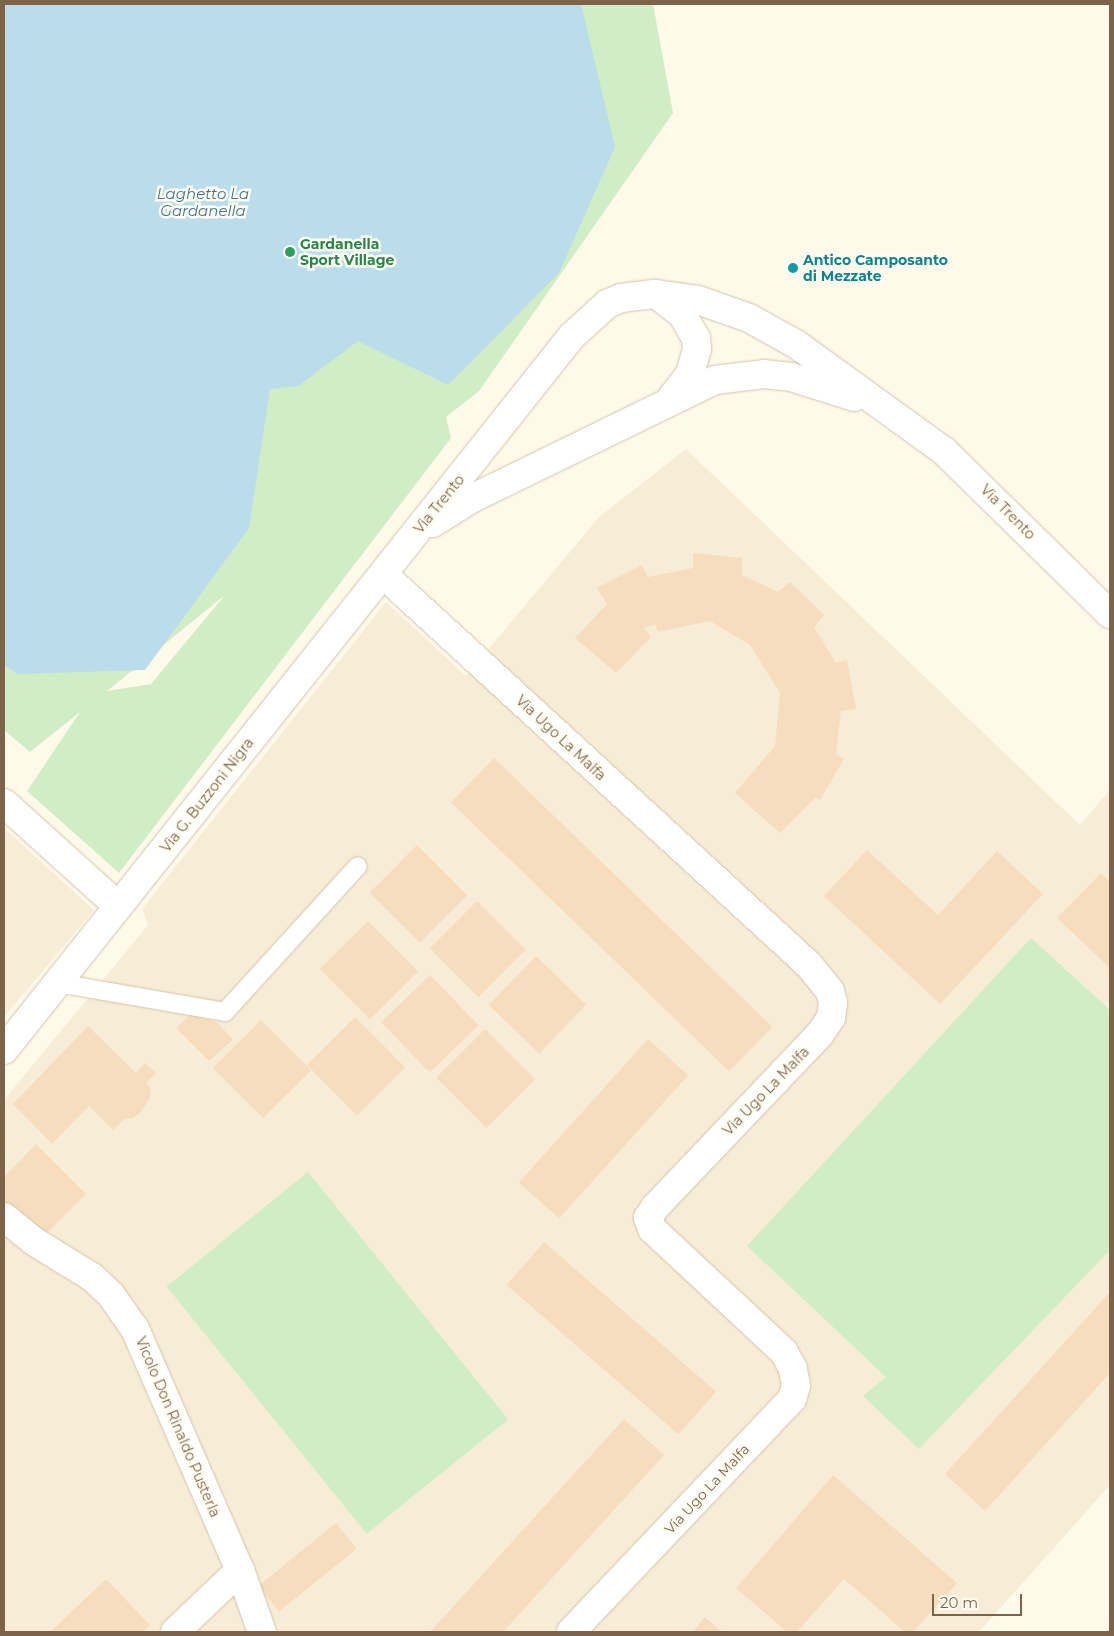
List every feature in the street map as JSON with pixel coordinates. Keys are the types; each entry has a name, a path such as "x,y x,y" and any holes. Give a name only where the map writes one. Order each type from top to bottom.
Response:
{"street":[{"name":"Via Trento","path":"656,294 682,314 696,338 697,349 690,374 669,400"},
{"name":"Via Trento","path":"409,540 589,319 621,298 656,294 722,306 774,331 898,418 957,462 1110,614"},
{"name":"Via Trento","path":"409,540 471,499 669,400 716,380 764,374 815,382 898,418"},
{"name":"Via G. Buzzoni Nigra","path":"4,1050 409,540"},
{"name":"Via Ugo La Malfa","path":"383,574 809,964 830,991 833,1003 831,1018 820,1034 655,1207 648,1218 652,1229 784,1352 794,1369 796,1386 792,1399 571,1632"},
{"path":"4,803 118,906"},
{"name":"Vicolo Don Rinaldo Pusterla","path":"4,1217 35,1242 92,1277 125,1312 143,1344 240,1570 262,1632"},
{"path":"175,1632 240,1570"}],"lane":[{"path":"57,983 225,1012 358,866"}],"shaded area":[{"path":"686,449 1080,825 1110,790 1110,1485 979,1632 4,1632 4,1100 148,925 142,909 386,602 466,676 599,517"},
{"path":"4,828 94,910 4,1017"}],"green space":[{"name":"Laghetto La Gardanella","path":"4,4 653,4 673,113 479,391 446,417 451,438 119,873 27,791 80,712 30,752 4,730","holes":["225,595 151,684 107,691"]},
{"path":"1031,938 1110,1010 1110,1250 919,1449 863,1396 886,1377 747,1246"},
{"path":"308,1172 508,1419 367,1534 167,1287"}],"water":[{"name":"Laghetto La Gardanella","path":"4,4 581,4 615,147 559,273 448,385 358,341 298,386 270,389 249,528 145,670 18,674 4,665"}],"building":[{"path":"693,553 742,558 742,575 778,592 790,582 824,615 814,627 836,663 847,660 856,709 841,711 836,754 844,759 820,800 815,798 780,833 735,793 775,746 780,693 750,645 710,621 658,632 655,624 644,628 651,637 616,673 575,638 607,604 597,588 642,565 648,577 693,568"},
{"path":"494,758 772,1027 729,1071 451,803"},
{"path":"417,845 467,895 420,943 370,892"},
{"path":"867,850 938,915 997,851 1043,894 940,1004 824,896"},
{"path":"1101,873 1110,882 1110,968 1057,918"},
{"path":"477,901 526,950 478,997 430,948"},
{"path":"368,921 418,971 370,1019 320,969"},
{"path":"536,956 586,1005 539,1054 489,1005"},
{"path":"430,975 479,1025 430,1073 381,1022"},
{"path":"191,1014 217,1022 233,1040 209,1061 176,1028"},
{"path":"355,1017 405,1067 357,1115 307,1065"},
{"path":"261,1020 311,1070 263,1118 213,1068"},
{"path":"88,1026 136,1073 145,1063 156,1073 146,1083 151,1088 150,1098 141,1112 133,1118 124,1119 113,1130 89,1106 52,1144 13,1104"},
{"path":"485,1029 535,1079 486,1128 436,1078"},
{"path":"648,1039 688,1075 559,1219 519,1182"},
{"path":"36,1144 86,1194 38,1242 4,1207 4,1177"},
{"path":"544,1242 716,1392 679,1435 507,1285"},
{"path":"1110,1292 1110,1373 985,1511 945,1474"},
{"path":"624,1419 664,1455 503,1632 430,1632"},
{"path":"833,1475 957,1583 913,1632 905,1632 844,1579 797,1632 787,1632 736,1588"},
{"path":"336,1523 357,1549 279,1612 258,1586"},
{"path":"106,1579 150,1625 143,1632 50,1632"},
{"path":"705,1617 722,1632 693,1632"}],"place":[{"name":"Gardanella Sport Village","path":"290,252"},
{"name":"Antico Camposanto di Mezzate","path":"793,268"}]}
